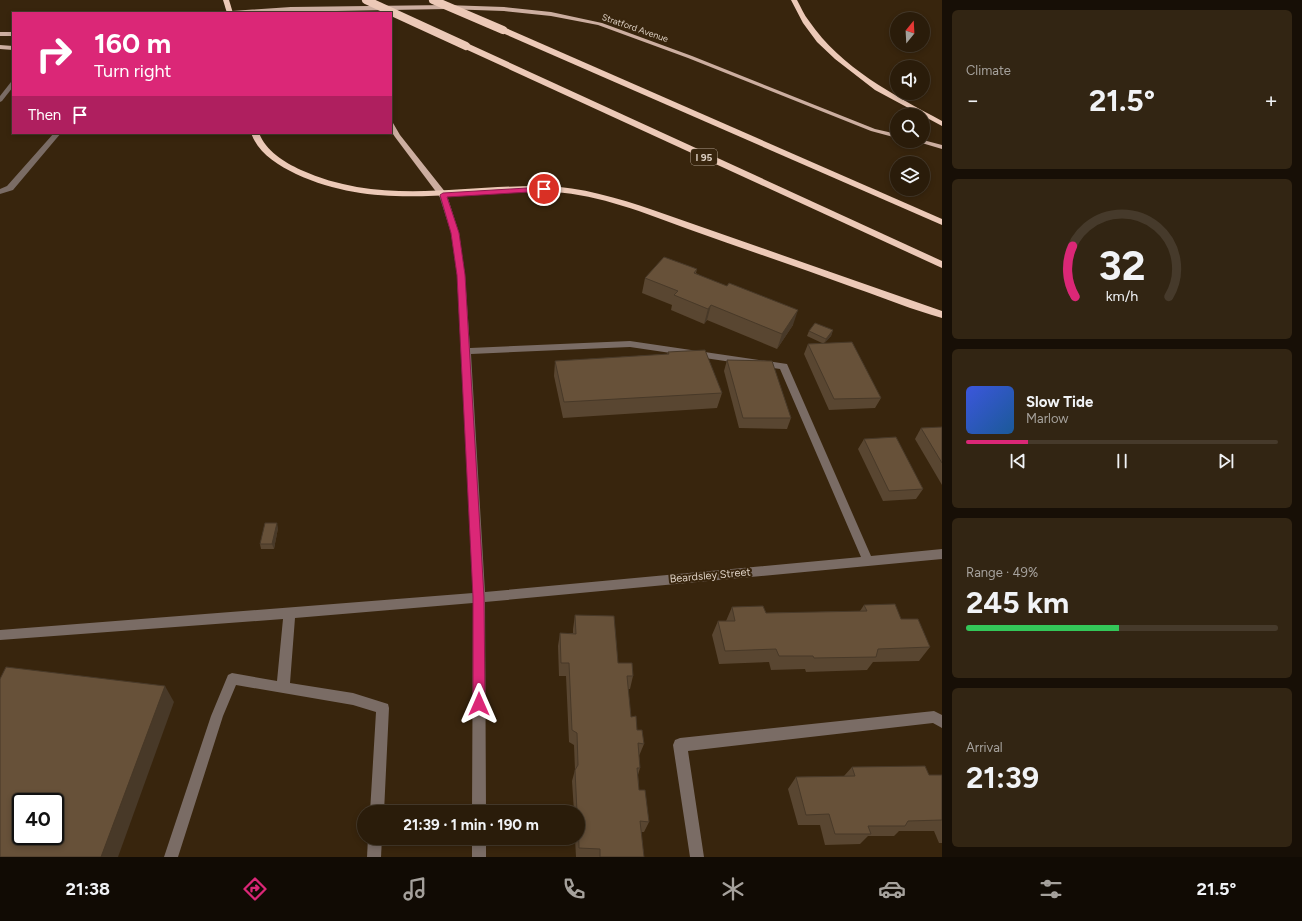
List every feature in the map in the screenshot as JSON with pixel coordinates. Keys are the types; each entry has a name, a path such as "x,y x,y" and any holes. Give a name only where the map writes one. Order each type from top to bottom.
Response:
{"highway":[{"path":"226,0 231,12"},
{"name":"I 95","path":"366,0 942,265"},
{"path":"433,0 942,222"},
{"path":"794,0 805,21 823,43 847,65 878,88 942,124"},
{"path":"255,134 260,144 275,159 296,172 338,188 368,193 405,195 443,195 544,189 582,193 601,197 650,212 942,315"}],"main road":[{"path":"370,10 378,0"},
{"path":"370,10 452,0"},
{"name":"Stratford Avenue","path":"246,12 291,9 504,9 551,14 600,24 690,57 873,130 890,134"},
{"path":"0,34 12,34"},
{"path":"0,47 12,48"},
{"path":"392,126 397,136 443,195"},
{"path":"930,144 942,147"}],"street":[{"path":"0,100 12,84"},
{"path":"0,192 10,188 57,134"},
{"path":"443,195 455,233 460,268 466,351 479,597 479,805"},
{"path":"466,351 630,344 784,366 868,561"},
{"name":"Beardsley Street","path":"0,635 290,612 413,604 942,554"},
{"path":"283,687 290,612"},
{"path":"171,857 217,716 232,679 354,699 383,708 377,805"},
{"path":"697,857 680,745 934,718 942,722"},
{"path":"374,857 375,845"},
{"path":"479,845 479,857"}],"building":[{"path":"664,257 697,269 694,273 727,286 729,283 798,310 782,334 711,305 708,309 674,295 678,291 645,278"},
{"path":"815,323 833,330 826,339 809,331"},
{"path":"852,342 881,398 834,399 808,344"},
{"path":"705,350 722,393 564,402 555,361 669,354 668,352"},
{"path":"727,360 772,361 791,418 743,418"},
{"path":"942,427 942,463 921,428"},
{"path":"896,437 923,489 889,491 864,439"},
{"path":"265,523 277,523 272,544 260,544"},
{"path":"895,604 901,619 918,619 930,647 878,649 876,657 814,658 813,656 779,656 776,649 725,651 718,621 735,621 732,607 763,606 766,613 867,611 864,605"},
{"path":"575,615 614,616 618,663 632,663 633,676 627,676 631,717 636,716 637,730 642,730 644,744 638,743 640,768 637,768 639,790 645,790 649,822 640,821 644,857 600,857 600,849 579,848 579,845 585,845 585,805 577,805 575,770 578,765 577,733 572,730 569,663 561,663 560,633 576,634"},
{"path":"6,667 165,686 101,857 0,857 0,679"},
{"path":"925,766 929,775 942,775 942,820 908,821 905,826 868,826 871,834 835,834 829,814 806,815 796,777 855,776 852,767"}],"route":[{"path":"479,704 479,597 461,275 455,233 443,195 544,189"}]}
